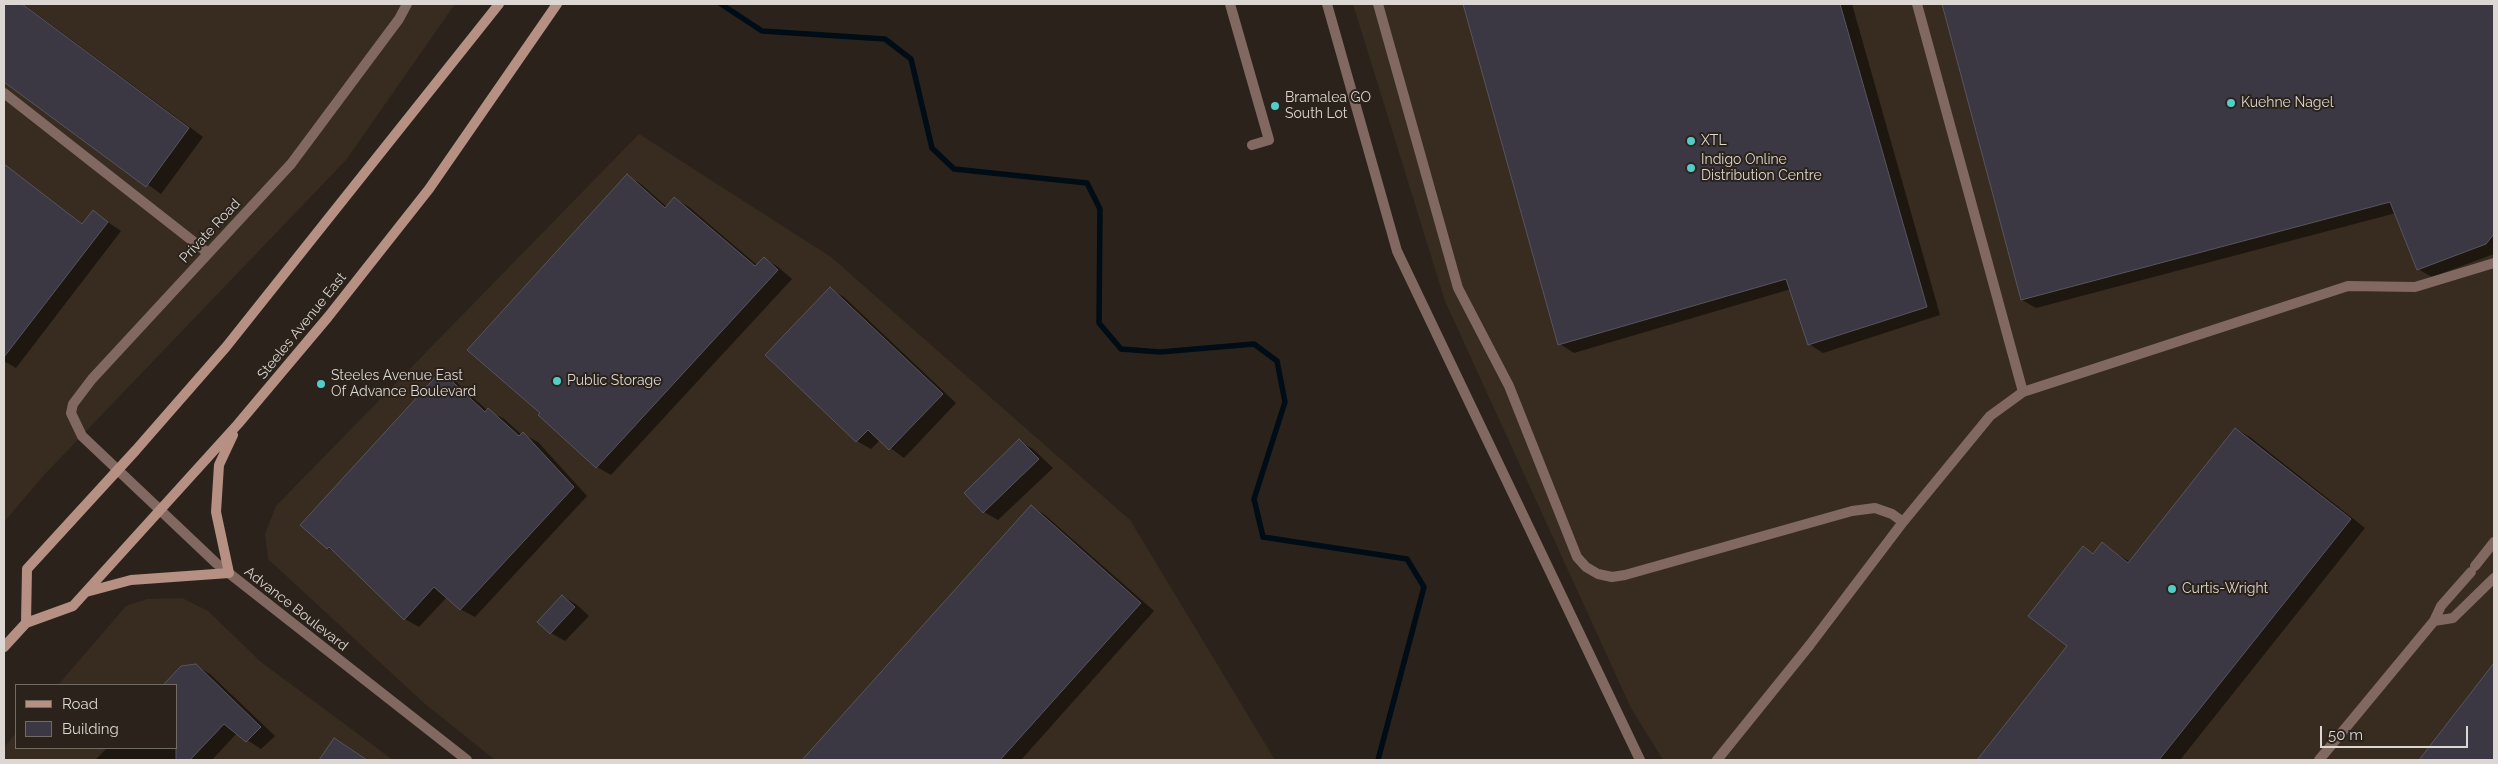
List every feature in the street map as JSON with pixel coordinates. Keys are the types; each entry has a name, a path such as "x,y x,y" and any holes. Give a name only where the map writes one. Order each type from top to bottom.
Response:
{"main road":[{"path":"26,623 27,569 238,332 499,4"},
{"name":"Steeles Avenue East","path":"4,647 26,623 73,606 238,424 328,317 429,189 557,4"},
{"path":"86,593 131,580 229,573 216,512 219,465 238,424"}],"street":[{"name":"Private Road","path":"116,470 82,436 71,412 73,404 92,379 291,164 399,19 407,4"},
{"path":"1230,4 1269,140 1252,145"},
{"path":"1327,4 1392,236 1404,269 1640,760"},
{"path":"1378,4 1458,288 1509,386 1577,556 1586,567 1598,574 1612,577 1625,575 1852,511 1875,508 1892,514 1903,522"},
{"path":"1917,4 2023,392"},
{"path":"4,93 208,253"},
{"path":"1716,760 1809,646 1903,522 1990,416 2023,392 2348,286 2415,287 2494,264"},
{"name":"Advance Boulevard","path":"116,470 229,573 466,760"},
{"path":"2319,760 2434,621 2441,606 2494,542"},
{"path":"2434,621 2453,618 2494,578"}],"shaded area":[{"path":"4,4 455,4 346,160 44,475 4,522"},
{"path":"1353,4 2494,4 2494,760 1663,760 1631,708 1445,301"},
{"path":"639,134 831,257 1130,520 1275,760 495,760 424,703 268,559 265,534 276,506"},
{"path":"182,598 208,611 261,662 393,760 4,760 4,747 15,734 15,749 178,749 178,684 59,684 126,606 147,599"}],"building":[{"path":"4,4 22,4 189,128 146,187 4,82"},
{"name":"XTL","path":"1463,4 1840,4 1927,307 1808,345 1786,279 1558,345"},
{"name":"Kuehne Nagel","path":"1942,4 2494,4 2494,234 2486,244 2417,270 2390,202 2021,300"},
{"path":"4,164 82,224 93,210 108,222 4,357"},
{"path":"627,174 665,208 674,197 755,266 764,257 778,270 596,468 538,415 540,413 467,350"},
{"path":"830,287 943,394 889,450 868,430 856,442 765,355"},
{"path":"441,371 485,412 488,408 519,436 523,432 574,487 460,610 434,587 404,620 329,547 327,549 300,525"},
{"name":"Curtis-Wright","path":"2235,428 2351,519 2159,760 1977,760 2067,646 2028,616 2083,546 2093,554 2102,542 2128,563"},
{"path":"1019,439 1039,459 983,513 964,493"},
{"path":"1031,505 1141,603 1000,760 802,760"},
{"path":"562,595 575,607 550,634 537,622"},
{"path":"2494,663 2494,760 2419,760"},
{"path":"196,664 261,727 246,742 224,724 190,760 176,760 176,749 178,749 178,684 164,684 181,666"},
{"path":"334,738 367,760 319,760"}],"waterway":[{"path":"721,4 762,31 885,39 911,59 932,148 954,169 1087,183 1100,209 1099,323 1121,349 1160,352 1254,344 1277,361 1285,402 1254,499 1263,537 1407,559 1424,587 1378,760"}],"place":[{"name":"Kuehne Nagel","path":"2231,103"},
{"name":"Bramalea GO South Lot","path":"1275,106"},
{"name":"XTL","path":"1691,141"},
{"name":"Indigo Online Distribution Centre","path":"1691,168"},
{"name":"Public Storage","path":"557,381"},
{"name":"Steeles Avenue East Of Advance Boulevard","path":"321,384"},
{"name":"Curtis-Wright","path":"2172,589"}]}
